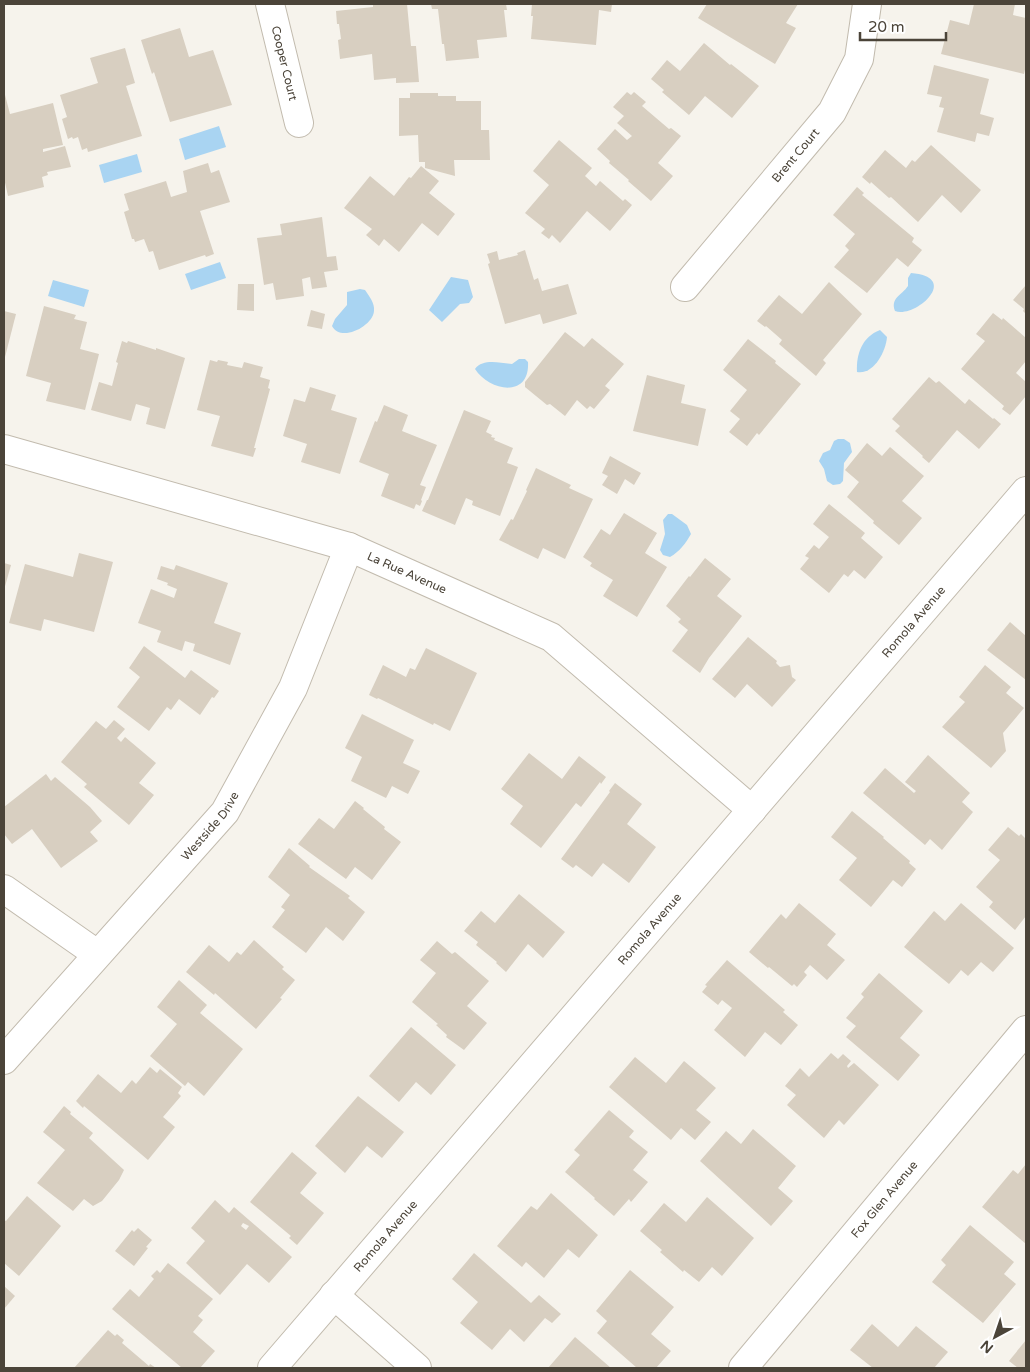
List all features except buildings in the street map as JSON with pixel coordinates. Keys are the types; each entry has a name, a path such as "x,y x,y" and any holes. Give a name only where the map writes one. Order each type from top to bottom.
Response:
{"street":[{"name":"Cooper Court","path":"270,4 299,124"},
{"name":"Brent Court","path":"685,287 832,112 859,59 867,4"},
{"name":"La Rue Avenue","path":"4,449 349,547 551,637 752,810"},
{"name":"Romola Avenue","path":"272,1368 1026,491"},
{"name":"Westside Drive","path":"4,1060 225,812 294,688 349,547"},
{"path":"4,889 97,954"},
{"name":"Fox Glen Avenue","path":"743,1368 1026,1030"},
{"path":"334,1295 417,1368"}],"water":[{"path":"219,126 226,147 185,160 179,139"},
{"path":"137,154 142,172 104,183 99,165"},
{"path":"220,262 226,278 191,290 185,274"},
{"path":"911,273 926,276 933,282 934,289 922,304 904,312 895,311 895,300 908,286 908,278"},
{"path":"451,277 468,280 473,297 469,303 460,304 442,322 429,310"},
{"path":"53,280 89,290 84,307 48,296"},
{"path":"360,289 365,290 373,302 374,311 372,317 363,327 356,331 342,333 336,331 332,326 335,319 347,305 347,292"},
{"path":"880,330 887,337 882,355 869,370 857,372 861,347 869,337"},
{"path":"519,359 525,359 528,362 527,374 523,382 508,388 489,382 481,377 475,369 482,363 512,364"},
{"path":"844,439 850,443 852,452 844,463 843,481 840,484 833,485 827,481 824,469 819,461 823,453 830,450 834,441"},
{"path":"668,514 672,514 687,525 691,534 682,547 670,557 663,555 660,550 665,534 663,520"}]}
